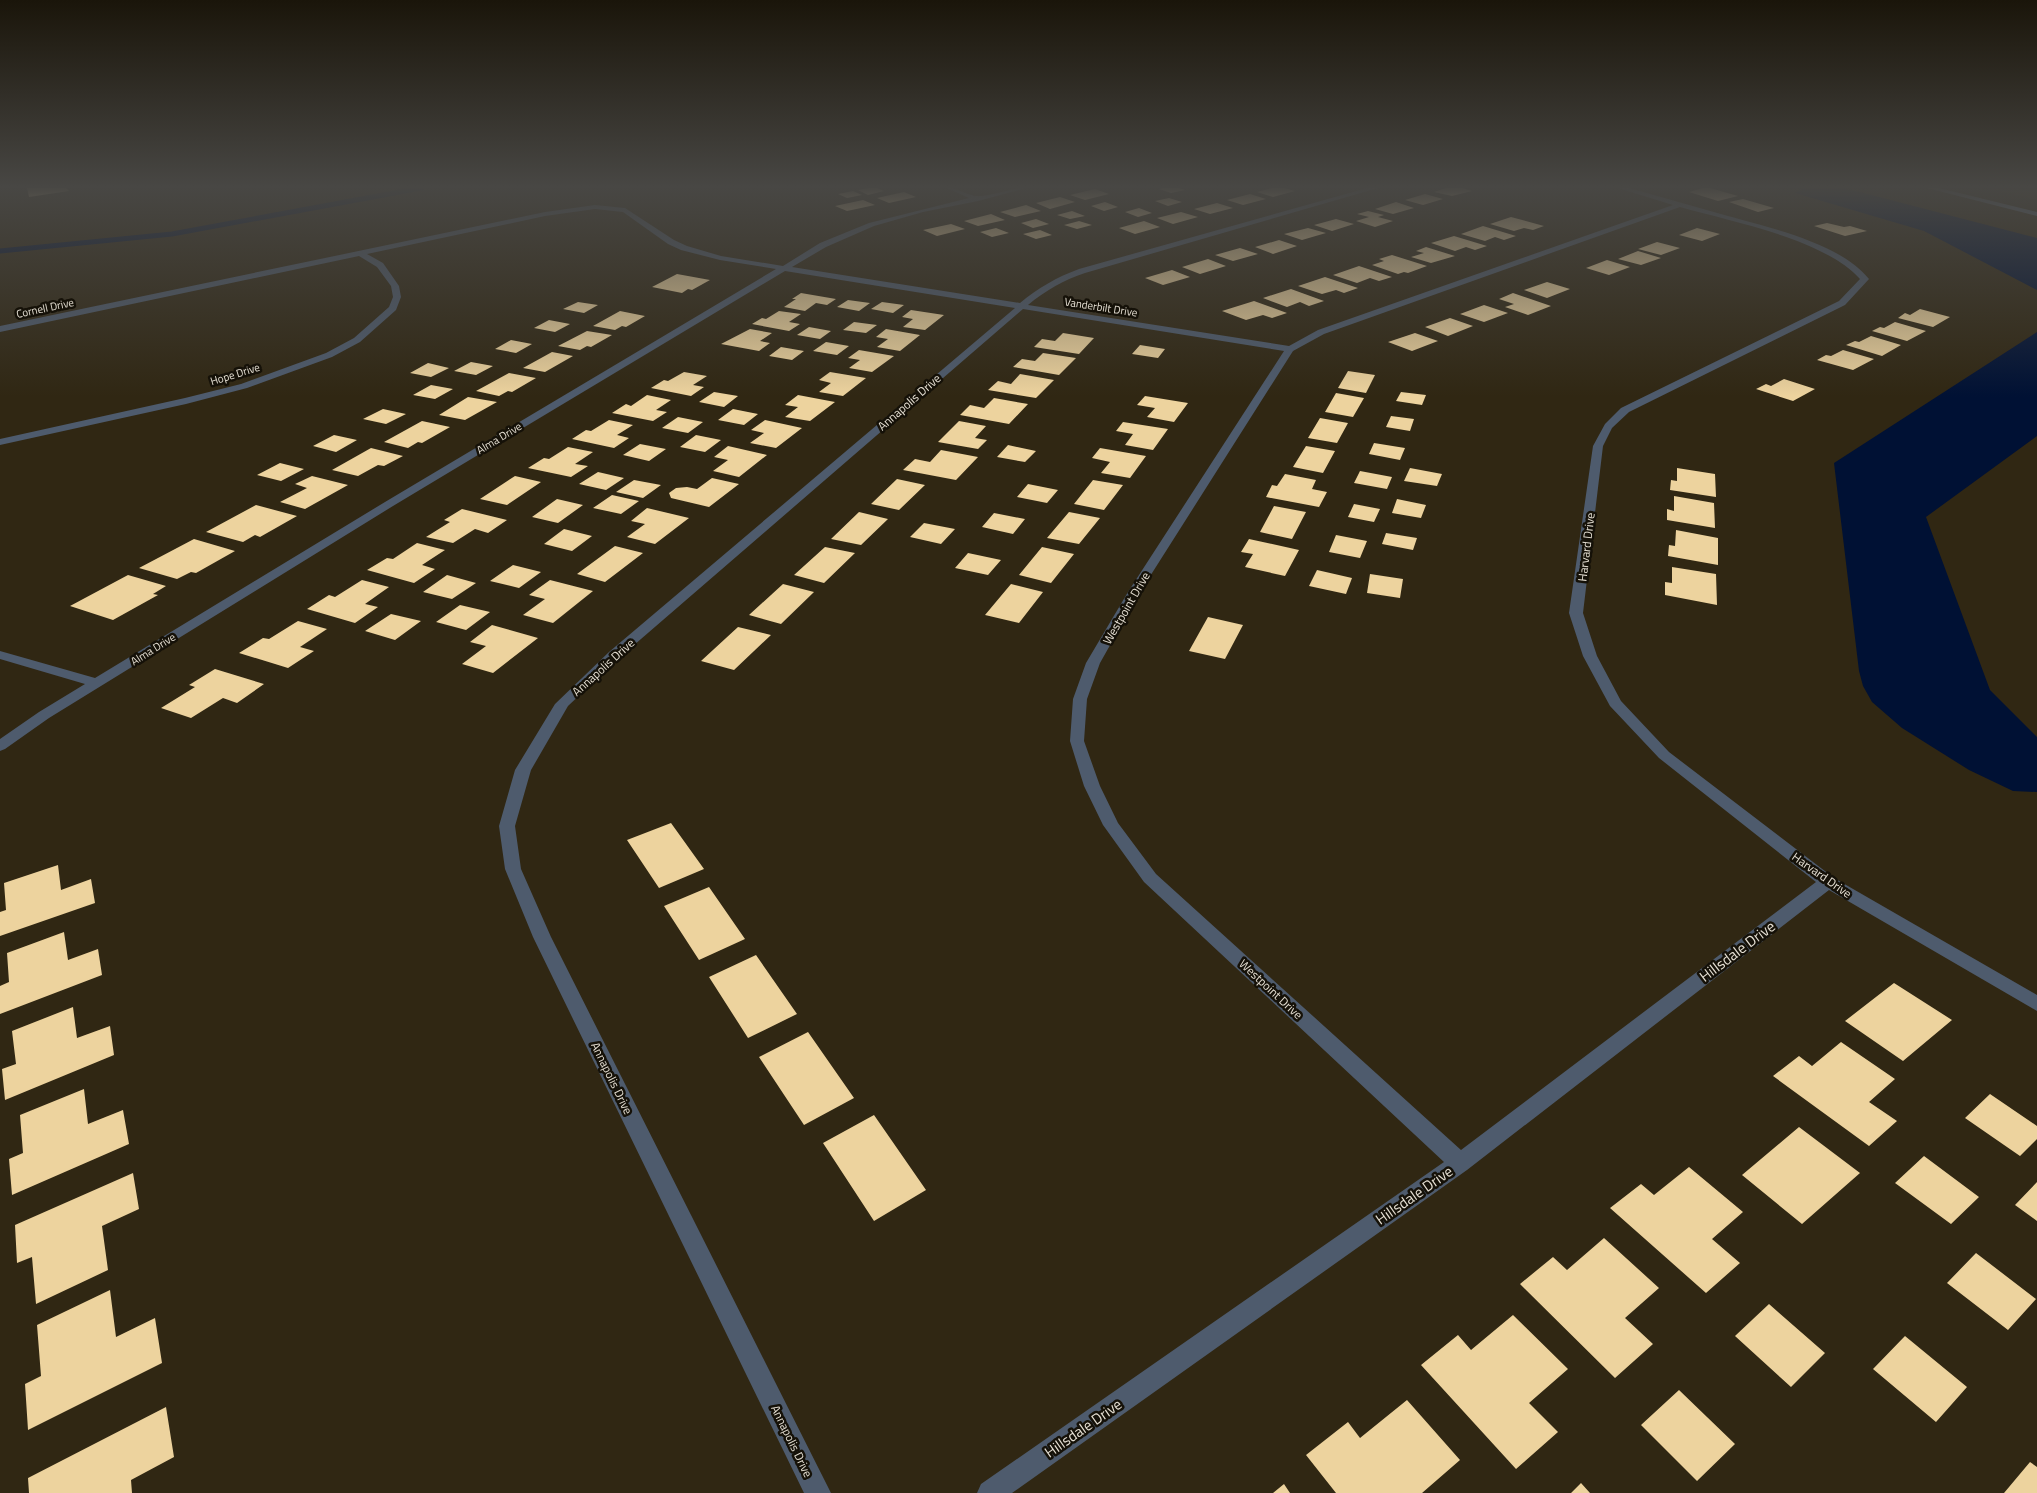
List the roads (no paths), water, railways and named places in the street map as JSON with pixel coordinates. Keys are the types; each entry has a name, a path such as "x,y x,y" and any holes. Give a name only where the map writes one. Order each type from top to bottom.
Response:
{"street":[{"name":"Cornell Drive","path":"0,329 344,258"},
{"name":"Hope Drive","path":"0,442 186,401 252,383 329,354 357,340 393,308 397,297 395,286 380,265 368,258"},
{"name":"Vanderbilt Drive","path":"719,258 782,270 1290,349"},
{"name":"Alma Drive","path":"0,746 44,715 389,504 802,258"},
{"name":"Annapolis Drive","path":"818,1493 542,937 513,870 508,826 523,770 562,704 614,655 1021,306 1049,285 1082,271 1129,258"},
{"name":"Westpoint Drive","path":"1460,1163 1150,878 1111,825 1092,786 1077,741 1080,699 1093,663 1134,592 1290,349 1321,332 1531,258"},
{"name":"Harvard Drive","path":"1837,258 1853,266 1864,279 1842,303 1625,410 1612,420 1598,446 1582,586 1576,613 1590,656 1615,703 1664,755 1828,882 2037,1004"},
{"path":"0,655 98,683"},
{"name":"Hillsdale Drive","path":"990,1493 1460,1163 1828,882"}],"water":[{"path":"1975,258 2037,258 2037,290"},
{"path":"2037,332 2037,436 1926,517 1990,690 2037,737 2037,792 2013,791 1969,770 1902,728 1872,702 1863,686 1859,671 1834,463"}]}
